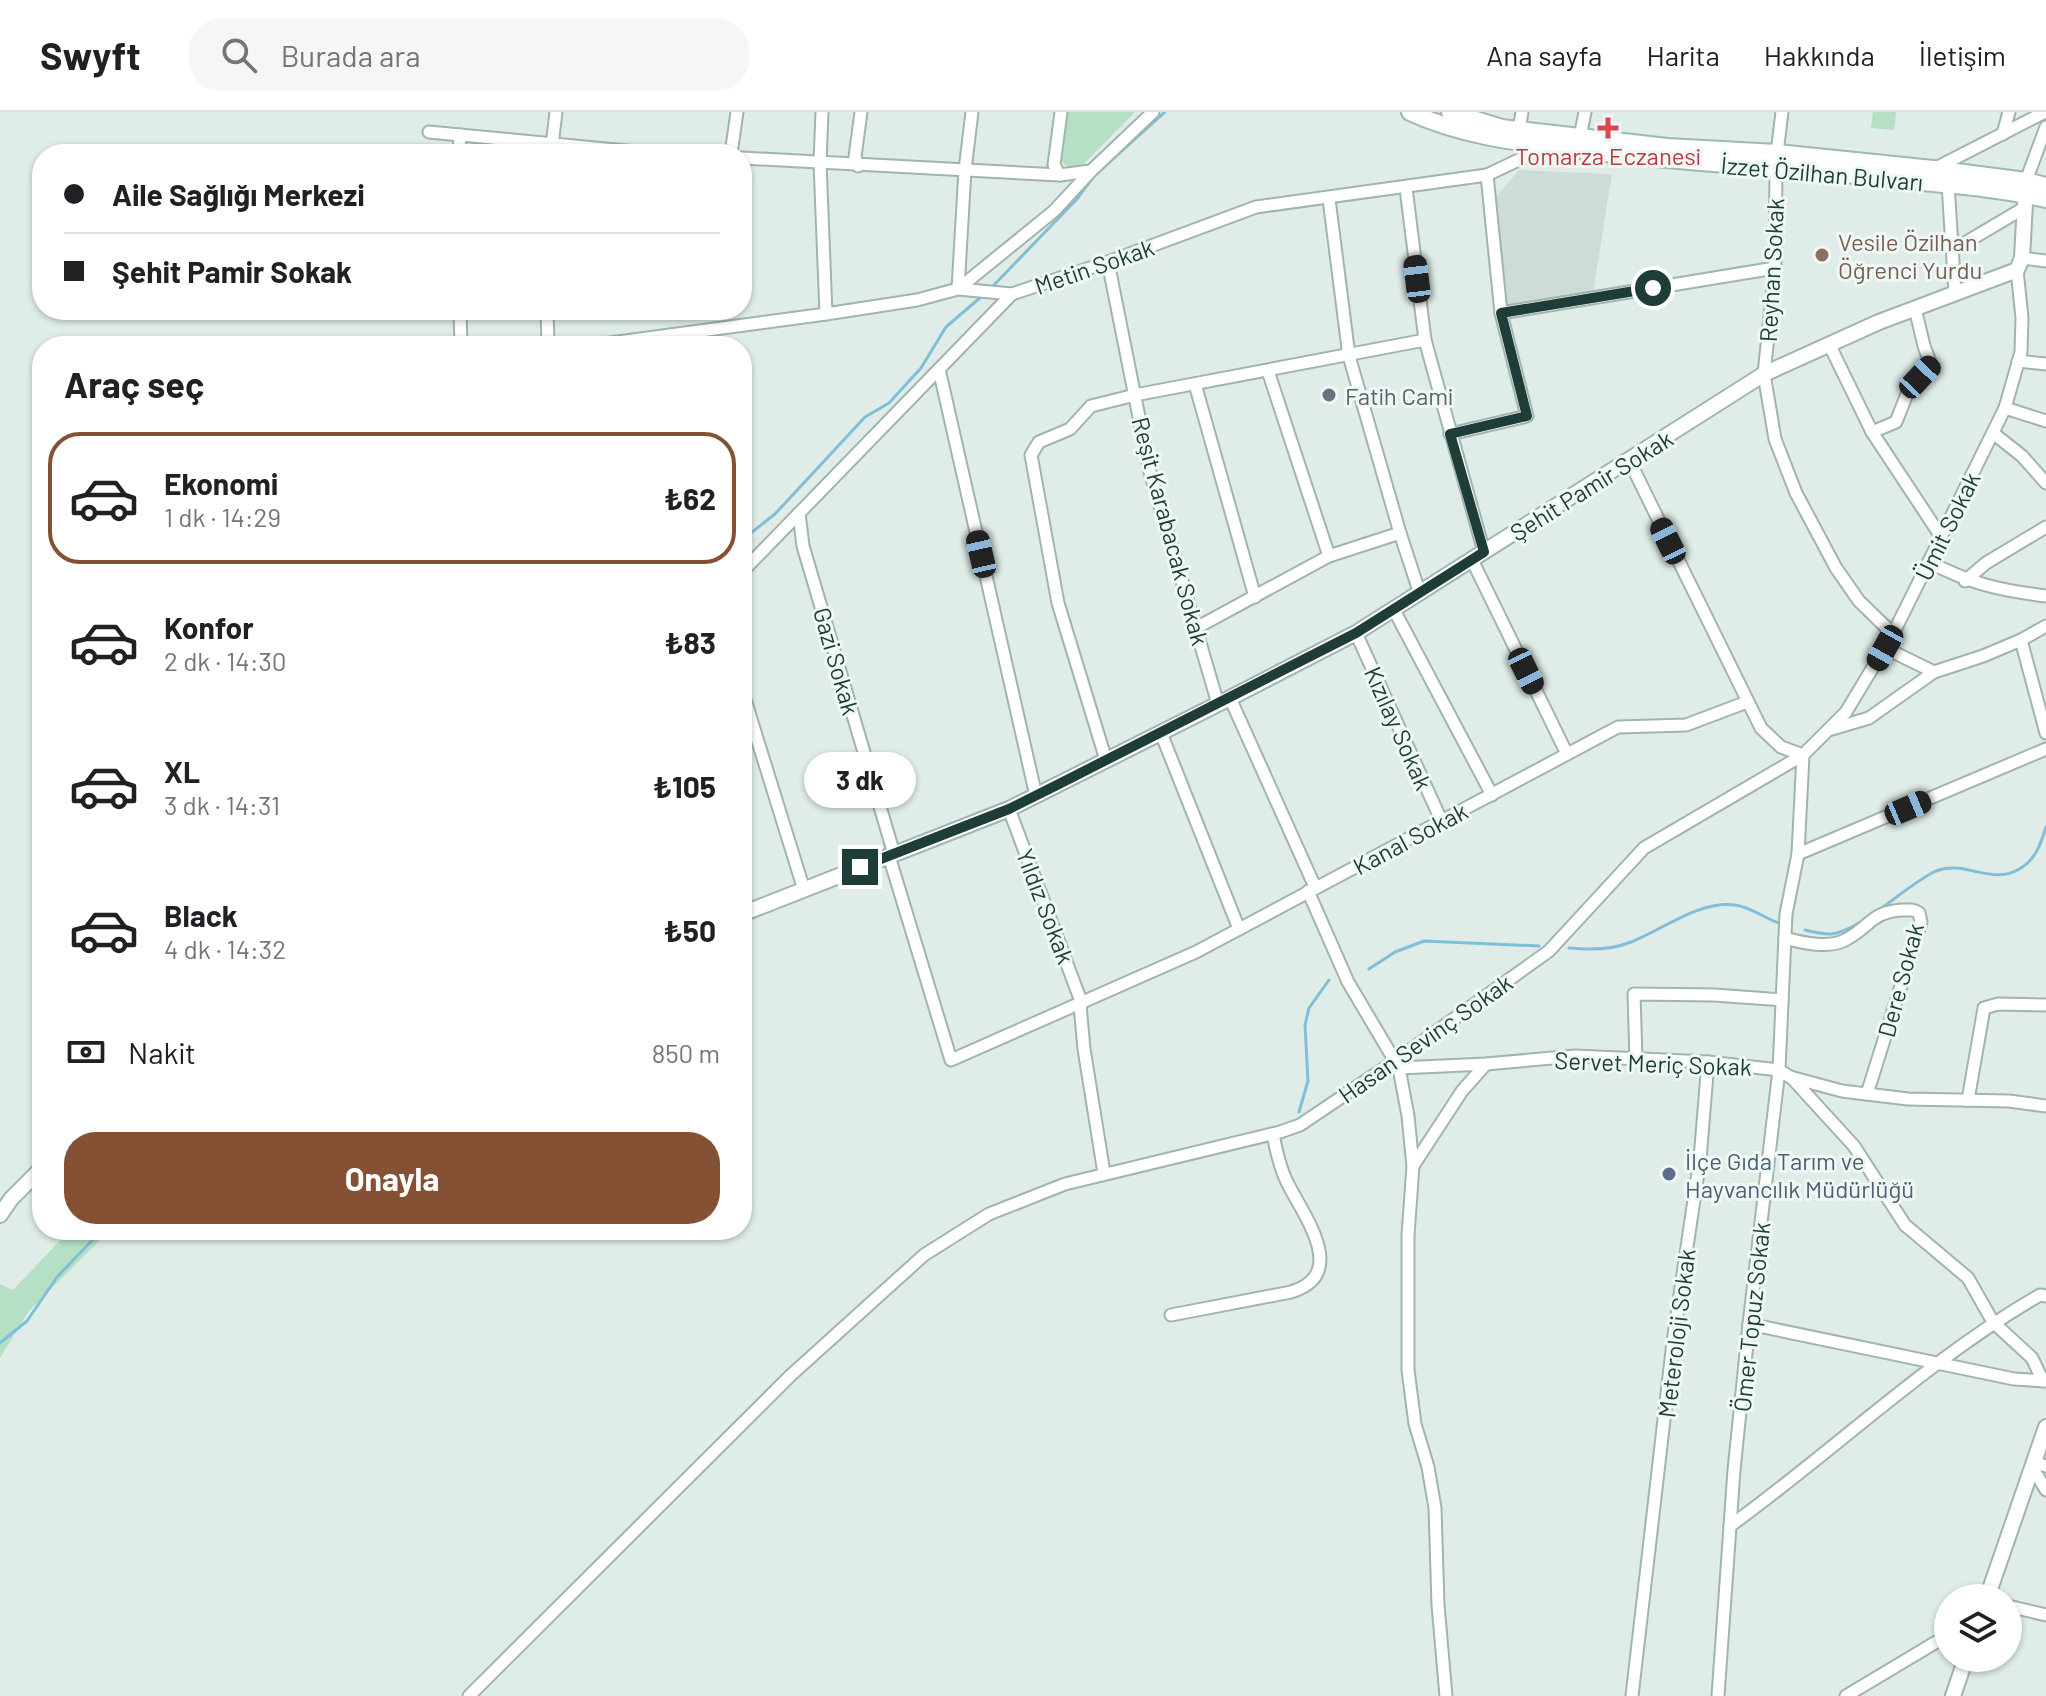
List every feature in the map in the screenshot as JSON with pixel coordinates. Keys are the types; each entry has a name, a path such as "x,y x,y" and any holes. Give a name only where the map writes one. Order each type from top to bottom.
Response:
{"main road":[{"name":"İzzet Özilhan Bulvarı","path":"1410,112 1499,140 1666,160 1777,160 1933,169 2046,199"},
{"name":"İzzet Özilhan Bulvarı","path":"1450,112 1502,128 1777,160 2025,194 2046,186"}],"street":[{"path":"552,144 556,112"},
{"path":"732,144 737,112"},
{"path":"822,112 820,162 826,314"},
{"path":"858,166 855,157 861,112"},
{"path":"958,289 965,170 972,112"},
{"path":"1060,175 1054,165 1061,112"},
{"path":"958,289 1054,211 1153,112"},
{"path":"1519,130 1522,112"},
{"path":"1580,137 1585,112"},
{"name":"Reyhan Sokak","path":"1782,112 1777,160 1775,268 1764,374 1775,439 1796,493 1844,579 1859,601 1893,634"},
{"path":"2003,134 2009,112"},
{"path":"1933,169 2045,112"},
{"path":"2046,127 2025,194 2020,264 2046,261"},
{"path":"429,132 518,144"},
{"path":"460,135 460,144"},
{"name":"Metin Sokak","path":"752,562 1012,294 1256,207 1487,175 1549,146"},
{"path":"752,159 1060,175 1091,171"},
{"path":"1450,434 1527,416 1501,313 1487,175"},
{"path":"1948,184 1955,293"},
{"path":"1406,188 1425,340 1478,556 1567,754"},
{"path":"1953,250 2025,194"},
{"path":"1329,199 1349,356 1420,594"},
{"name":"Reşit Karabacak Sokak","path":"1108,262 1150,472 1196,628 1224,701 1312,889 1339,963 1397,1064"},
{"name":"Şehit Pamir Sokak","path":"752,910 1009,809 1224,701 1394,610 1764,374 2020,264"},
{"name":"Ümit Sokak","path":"1803,755 1854,700 1885,648 2005,408 2018,361 2022,318 2020,264"},
{"path":"1501,313 1775,268"},
{"path":"662,336 917,300 958,289 1012,294"},
{"path":"1872,432 1896,422 1909,389 1931,365 1915,308"},
{"path":"1106,760 1058,603 1031,455 1039,442 1070,429 1091,406 1425,340"},
{"path":"1829,344 1872,432 1940,535"},
{"path":"2018,361 2046,364"},
{"path":"939,369 1036,796"},
{"path":"1268,371 1329,556"},
{"path":"1195,384 1255,597"},
{"path":"2005,408 2046,421"},
{"path":"1993,433 2022,456 2046,483"},
{"path":"1629,460 1761,728 1781,747 1803,755"},
{"name":"Gazi Sokak","path":"799,513 803,546 951,1060"},
{"path":"1965,581 1986,563 2046,527"},
{"path":"1196,628 1329,556 1400,533"},
{"path":"1929,562 1965,581 1996,590 2046,596"},
{"path":"1394,610 1492,795"},
{"path":"1827,730 1869,718 1934,672 2021,640 2046,626"},
{"name":"Kızılay Sokak","path":"1356,633 1442,822"},
{"path":"2021,640 2046,733"},
{"path":"1885,648 1934,672"},
{"name":"Kanal Sokak","path":"951,1060 1196,952 1618,727 1686,725 1747,702"},
{"path":"752,722 804,890"},
{"path":"1161,733 1239,929"},
{"path":"1798,854 2046,749"},
{"name":"Ömer Topuz Sokak","path":"1718,1696 1749,1324 1779,1070 1786,914 1798,854 1803,755"},
{"name":"Hasan Sevinç Sokak","path":"469,1696 790,1376 924,1255 989,1214 1065,1184 1300,1125 1397,1064 1549,951 1644,848 1803,755"},
{"name":"Yıldız Sokak","path":"1009,809 1081,1004 1084,1049 1104,1173"},
{"name":"Dere Sokak","path":"1785,938 1817,944 1836,943 1846,941 1882,913 1911,909 1919,913 1921,922 1867,1094"},
{"path":"1636,1059 1634,994 1782,1000"},
{"path":"1968,1100 1984,1008 1998,1004 2046,1005"},
{"name":"Servet Meriç Sokak","path":"1397,1064 1486,1064 1575,1056 1708,1062 1779,1070 1790,1077 1842,1091 1908,1099 2009,1101 2046,1106"},
{"name":"Meteroloji Sokak","path":"1632,1696 1673,1342 1700,1159 1708,1062"},
{"path":"1397,1064 1413,1166 1408,1250 1408,1370 1415,1424 1428,1467 1435,1508 1438,1605 1446,1696"},
{"path":"1413,1166 1462,1091 1486,1064"},
{"path":"1790,1077 1854,1146 1905,1225 1968,1278 1993,1322 2032,1358 2045,1381"},
{"path":"1171,1315 1291,1292 1301,1289 1316,1276 1320,1254 1316,1239 1285,1179 1276,1133"},
{"path":"0,1215 32,1178"},
{"path":"1730,1526 1784,1487 1935,1362 1993,1322 2040,1295 2046,1296"},
{"path":"1749,1324 2014,1379 2045,1381"},
{"path":"1992,1584 2037,1465 2046,1427"},
{"path":"2037,1465 2046,1490"},
{"path":"2022,1609 2046,1615"},
{"path":"1846,1696 1934,1643"},
{"path":"1953,1696 1961,1672"}],"shaded area":[{"path":"1519,170 1612,174 1593,292 1505,306 1496,197"}],"green space":[{"path":"1066,112 1135,112 1081,167 1075,167 1067,166 1061,160"},
{"path":"1873,112 1896,112 1894,130 1871,128"},
{"path":"60,1240 100,1240 28,1312 0,1358 0,1284 13,1290"}],"waterway":[{"path":"994,285 1077,199 1093,177 1165,112"},
{"path":"752,532 775,514 865,417 889,403 921,368 946,327 981,297"},
{"path":"1805,930 1827,934 1842,932 1936,871 1957,868 1989,874 2010,873 2031,860 2046,827"},
{"path":"1569,948 1601,949 1624,945 1695,911 1722,905 1741,906 1781,924"},
{"path":"1369,969 1395,952 1424,941 1539,946"},
{"path":"1299,1112 1308,1081 1305,1025 1309,1008 1329,980"},
{"path":"0,1343 27,1321 57,1277 92,1240"}],"place":[{"name":"Tomarza Eczanesi","path":"1608,128"},
{"name":"Vesile Özilhan Öğrenci Yurdu","path":"1822,255"},
{"name":"Fatih Cami","path":"1329,395"},
{"name":"İlçe Gıda Tarım ve Hayvancılık Müdürlüğü","path":"1669,1174"}],"route":[{"path":"860,867 1009,809 1059,784 1356,633 1484,552 1450,434 1527,416 1501,313 1653,288"}]}
